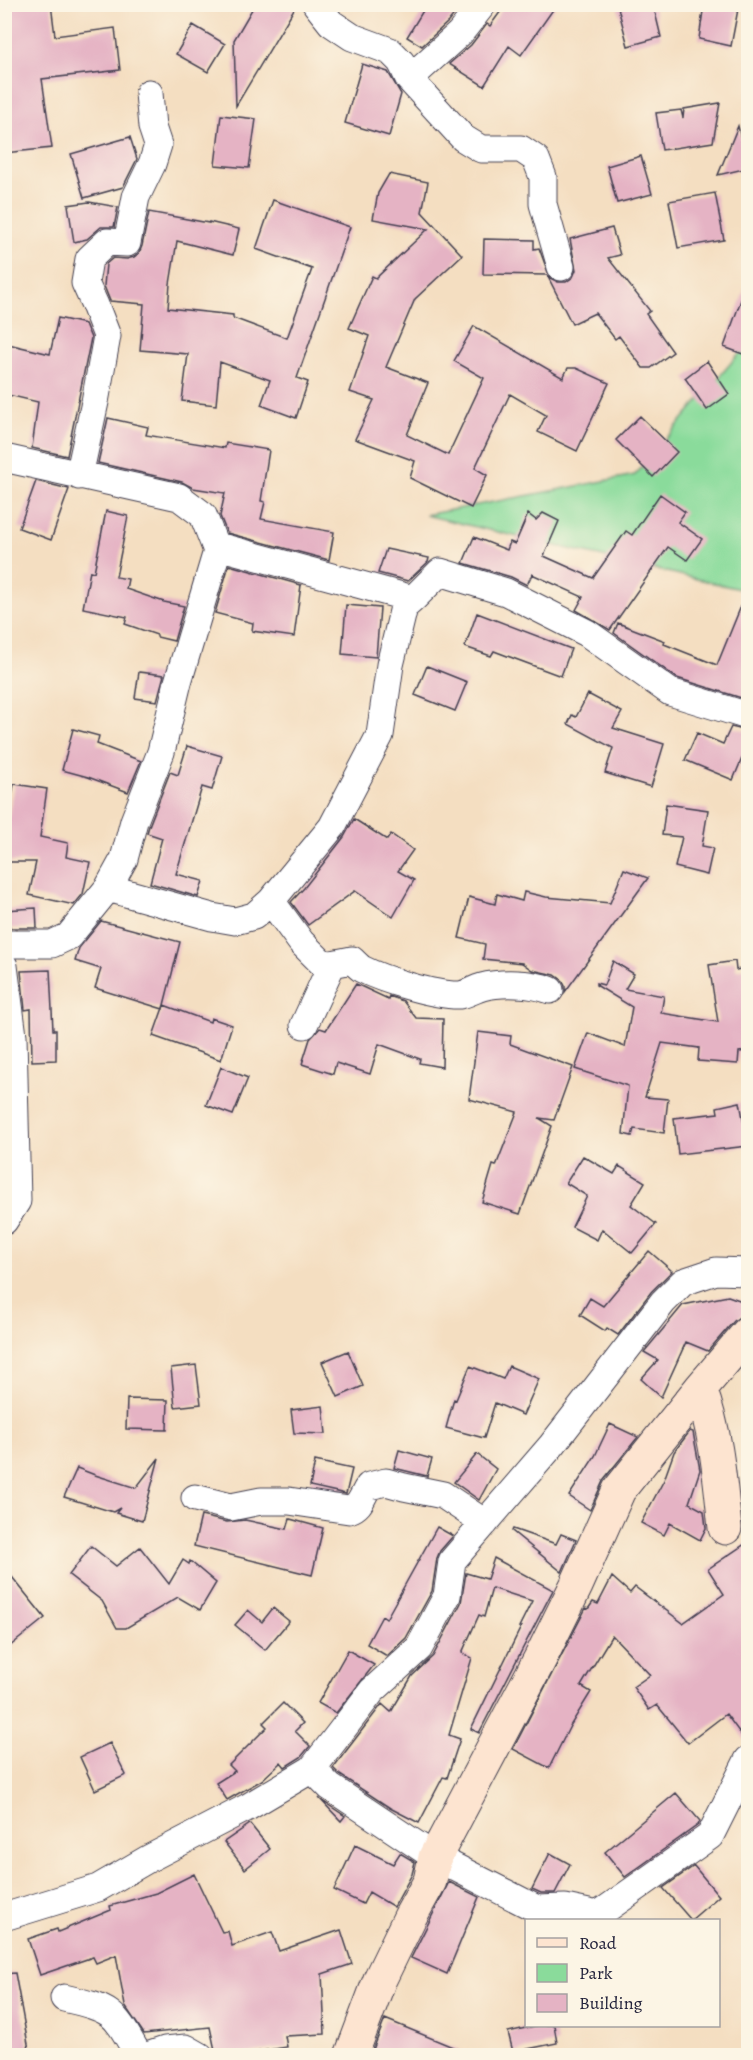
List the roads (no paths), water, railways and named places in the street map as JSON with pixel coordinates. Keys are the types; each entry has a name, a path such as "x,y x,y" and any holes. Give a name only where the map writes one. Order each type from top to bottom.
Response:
{"street":[{"path":"316,4 331,23 352,37 390,51 401,62 409,79 463,138 481,149 520,149 536,159 543,177 543,204 561,267"},
{"path":"409,79 460,33 483,4"},
{"path":"79,476 107,336 85,283 89,259 107,242 127,243 136,197 152,164 158,145 152,127 149,93"},
{"path":"4,458 179,497 203,515 217,551 178,682 161,752 134,821 124,859 108,888 69,936 52,944 4,944"},
{"path":"217,551 225,548 413,599"},
{"path":"108,888 212,917 235,921 254,916 271,901 332,827 380,735 390,665 404,607 440,572 506,592 587,633 670,692 748,716"},
{"path":"271,901 301,942 322,963 332,964 352,960 361,968 383,977 439,993 461,995 484,986 516,985 536,985 550,990"},
{"path":"304,1025 332,964"},
{"path":"4,966 13,1036 17,1201 4,1221"},
{"path":"4,1917 98,1888 248,1807 312,1769 372,1691 420,1648 447,1596 452,1561 571,1422 663,1302 683,1282 716,1271 748,1272"},
{"path":"351,2055 380,1979 430,1881 435,1857 541,1658 619,1490 748,1333"},
{"path":"700,1389 708,1408 717,1444 725,1528"},
{"path":"195,1498 231,1507 261,1501 289,1501 349,1510 356,1508 361,1502 369,1486 386,1482 443,1495 485,1522"},
{"path":"312,1769 330,1787 435,1857 537,1909 565,1908 598,1915 710,1836 748,1760"},
{"path":"64,1998 108,2010 119,2022 139,2055"},
{"path":"147,2055 186,2048 200,2055"}]}
